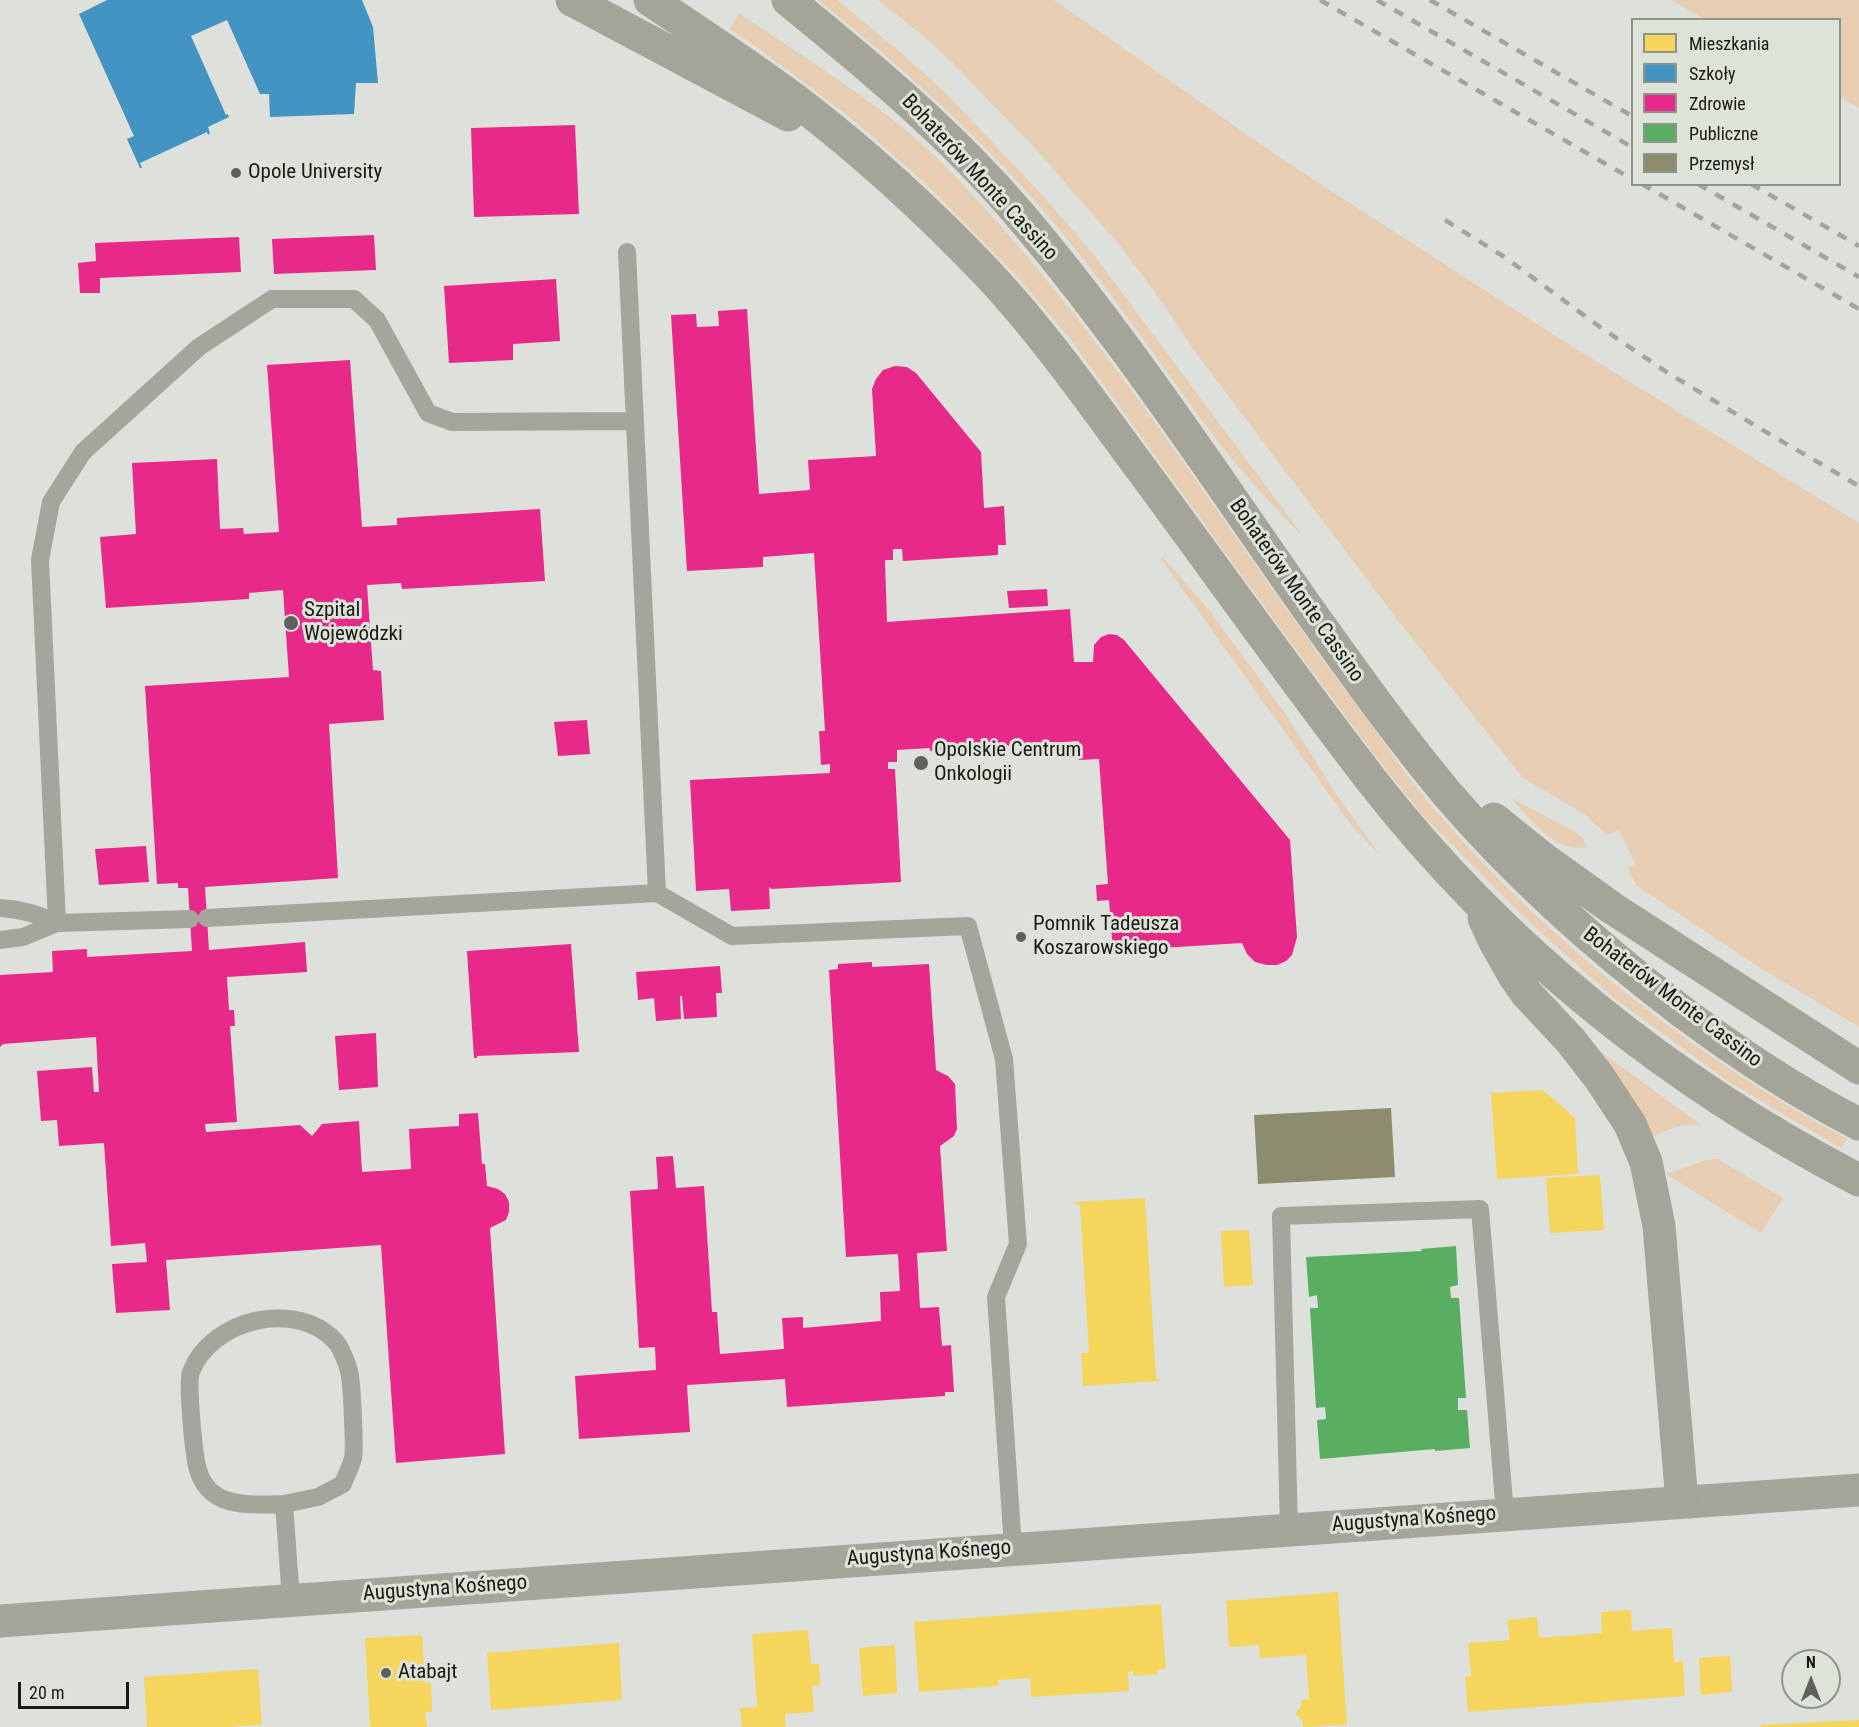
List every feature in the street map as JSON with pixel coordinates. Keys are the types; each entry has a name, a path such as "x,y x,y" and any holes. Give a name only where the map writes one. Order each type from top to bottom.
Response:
{"main road":[{"path":"572,0 705,72 854,148"},
{"path":"650,0 748,65 854,148 934,219 990,277 1075,378 1374,783 1477,900 1542,964 1630,1037 1739,1112 1859,1180"},
{"name":"Bohaterów Monte Cassino","path":"788,0 902,95 1015,209 1060,263 1144,373 1368,692 1450,796 1482,832 1552,904 1616,961 1745,1056 1803,1093 1859,1124"},
{"path":"1450,796 1481,810 1612,908 1859,1068"},
{"path":"1477,900 1494,940 1515,977 1599,1077 1630,1124 1646,1162 1659,1226 1682,1502"}],"street":[{"name":"Augustyna Kośnego","path":"0,1621 1859,1490"}],"lane":[{"path":"627,252 657,893"},
{"path":"57,923 40,560 51,502 83,452 199,346 272,299 354,299 377,320 428,413 452,422 635,420"},
{"path":"0,940 23,937 57,923 198,918 657,893 732,936 968,926 1004,1059 1018,1244 996,1297 1013,1548"},
{"path":"0,908 18,909 57,923"},
{"path":"1289,1529 1281,1216 1480,1209 1505,1514"},
{"path":"284,1318 315,1324 337,1343 349,1371 354,1457 343,1484 318,1497 285,1503 240,1505 216,1497 199,1478 195,1457 190,1375 200,1354 225,1333 254,1320 284,1318"},
{"path":"285,1503 291,1600"}],"shaded area":[{"path":"818,0 837,0 899,51 947,94 1043,196 1094,255 1303,536 1222,447 1104,286 1034,200 984,146 930,96"},
{"path":"878,0 1054,0 1285,161 1557,337 1859,523 1859,1027 1762,969 1636,885 1627,867 1636,865 1619,830 1607,835 1584,814 1523,778 1400,623 1196,353 1158,296 1121,247 1042,156 958,68 932,43"},
{"path":"1671,0 1859,0 1859,108 1841,98 1841,18 1703,18"},
{"path":"739,13 872,103 897,123 945,166 1004,230 1060,297 1165,436 1414,784 1498,879 1535,915 1653,1015 1750,1082 1847,1139 1841,1148 1729,1082 1614,998 1525,918 1421,813 1376,757 1272,617 1071,340 1014,273 923,181 851,118 730,29"},
{"path":"1163,557 1208,609 1285,713 1338,797 1381,856 1352,826 1161,559"},
{"path":"1511,798 1577,833 1583,838 1586,847 1563,845 1553,840"},
{"path":"1597,1049 1704,1127 1683,1126 1651,1137"},
{"path":"1718,1159 1783,1198 1761,1233 1666,1174 1706,1160"}],"building: Mieszkania":[{"path":"1543,1090 1575,1118 1578,1174 1497,1179 1491,1093"},
{"path":"1600,1175 1604,1230 1550,1233 1546,1178"},
{"path":"1145,1198 1156,1379 1160,1381 1083,1386 1081,1353 1089,1353 1080,1205 1076,1205 1076,1202"},
{"path":"1249,1230 1253,1285 1224,1287 1221,1231"},
{"path":"1338,1592 1347,1725 1303,1727 1302,1720 1295,1714 1301,1707 1301,1700 1309,1699 1306,1655 1260,1658 1259,1645 1229,1647 1226,1601"},
{"path":"1161,1604 1166,1669 1158,1669 1158,1674 1133,1676 1133,1671 1128,1672 1129,1691 1031,1697 1030,1678 998,1680 999,1686 919,1692 914,1622"},
{"path":"1631,1610 1632,1631 1672,1628 1674,1662 1683,1661 1685,1696 1468,1712 1465,1677 1471,1676 1468,1643 1510,1640 1507,1620 1537,1617 1539,1638 1602,1633 1601,1612"},
{"path":"808,1630 811,1664 819,1664 820,1685 812,1686 814,1712 785,1714 786,1727 742,1727 740,1708 757,1707 752,1634"},
{"path":"422,1635 425,1683 431,1683 432,1712 425,1712 427,1727 370,1727 365,1638"},
{"path":"619,1643 622,1700 491,1710 487,1653"},
{"path":"895,1645 897,1693 863,1696 859,1648"},
{"path":"1730,1656 1732,1692 1701,1695 1699,1658"},
{"path":"258,1669 262,1725 147,1727 144,1677"},
{"path":"1859,1720 1859,1727 1761,1727 1761,1725"}],"building: Szkoły":[{"path":"107,0 362,0 373,27 378,83 356,83 354,114 270,117 269,94 260,94 227,20 191,36 226,115 228,114 229,117 208,127 210,133 208,135 207,132 140,163 142,168 140,168 127,139 134,136 79,14"}],"building: Zdrowie":[{"path":"575,125 579,214 474,217 471,128"},
{"path":"374,235 376,270 274,274 272,239"},
{"path":"239,237 241,272 100,278 100,293 80,293 78,263 96,261 95,243"},
{"path":"556,279 560,341 513,344 513,360 449,363 444,286"},
{"path":"747,309 759,494 810,490 808,460 876,456 872,389 876,379 883,370 895,366 907,367 916,373 981,452 984,508 1004,506 1006,545 998,545 998,555 903,561 902,549 893,549 893,560 885,560 887,622 1070,609 1074,662 1093,662 1094,645 1101,637 1109,634 1117,635 1124,640 1290,840 1297,937 1292,955 1286,961 1277,965 1255,962 1247,954 1242,943 1113,951 1109,900 1097,901 1096,885 1108,884 1099,759 1079,760 1079,741 930,751 930,748 897,750 897,762 888,762 888,769 895,769 901,882 771,889 769,887 770,909 731,911 729,889 696,891 690,780 830,773 830,764 821,765 819,731 825,731 814,553 763,557 763,567 687,571 671,315 696,314 697,327 719,326 718,311"},
{"path":"350,360 362,527 397,525 397,518 540,509 545,581 402,589 401,583 367,585 373,670 381,671 384,720 329,724 338,878 205,887 209,950 305,942 307,972 227,977 229,1010 234,1010 235,1026 230,1026 237,1122 205,1124 206,1132 300,1125 312,1136 322,1124 359,1121 362,1172 411,1169 409,1129 459,1126 459,1114 478,1113 482,1164 485,1164 487,1186 505,1194 509,1202 506,1220 490,1228 505,1454 396,1463 381,1245 166,1260 170,1310 116,1313 112,1264 147,1262 145,1243 111,1246 104,1143 59,1146 57,1120 41,1121 37,1071 92,1067 94,1092 99,1092 96,1037 3,1044 0,1047 0,975 53,972 52,951 87,949 87,957 192,951 188,888 178,888 178,883 157,884 145,686 289,677 283,590 249,593 249,599 106,608 100,537 136,534 132,463 217,459 220,529 243,528 244,534 279,532 267,365"},
{"path":"1047,589 1048,606 1009,608 1007,591"},
{"path":"587,720 590,754 558,756 554,722"},
{"path":"146,846 149,882 99,885 95,849"},
{"path":"571,944 579,1052 477,1056 474,1058 467,951"},
{"path":"872,962 872,967 929,964 936,1070 948,1076 955,1084 957,1129 954,1136 940,1146 947,1251 917,1253 920,1308 939,1307 942,1346 951,1345 954,1392 945,1392 945,1396 787,1407 785,1379 687,1385 690,1432 579,1439 575,1376 656,1370 655,1347 639,1348 630,1191 658,1189 656,1157 673,1156 676,1188 704,1186 712,1312 717,1312 720,1354 784,1349 782,1318 803,1317 803,1328 881,1321 880,1292 900,1291 898,1254 846,1257 829,970 838,969 838,964"},
{"path":"720,966 722,993 716,993 717,1017 684,1019 682,996 680,996 681,1019 656,1021 654,998 638,1000 636,972"},
{"path":"376,1033 378,1087 339,1090 335,1036"}],"building: Publiczne":[{"path":"1456,1246 1458,1285 1450,1287 1451,1298 1459,1298 1466,1398 1458,1398 1458,1410 1467,1410 1470,1448 1320,1459 1317,1420 1326,1419 1325,1407 1316,1408 1310,1308 1318,1308 1317,1295 1309,1297 1306,1257 1422,1251 1421,1249"}],"building: Przemysł":[{"path":"1391,1108 1395,1177 1258,1184 1254,1115"}],"railway":[{"path":"1320,0 1631,178"},
{"path":"1377,0 1631,146"},
{"path":"1430,0 1631,115"},
{"path":"1645,186 1859,309"},
{"path":"1701,186 1859,277"},
{"path":"1754,186 1859,246"},
{"path":"1445,220 1506,258 1600,327 1668,373 1859,486"}],"place":[{"name":"Opole University","path":"236,173"},
{"name":"Szpital Wojewódzki","path":"291,623"},
{"name":"Opolskie Centrum Onkologii","path":"921,763"},
{"name":"Pomnik Tadeusza Koszarowskiego","path":"1021,937"},
{"name":"Atabajt","path":"386,1673"}]}
